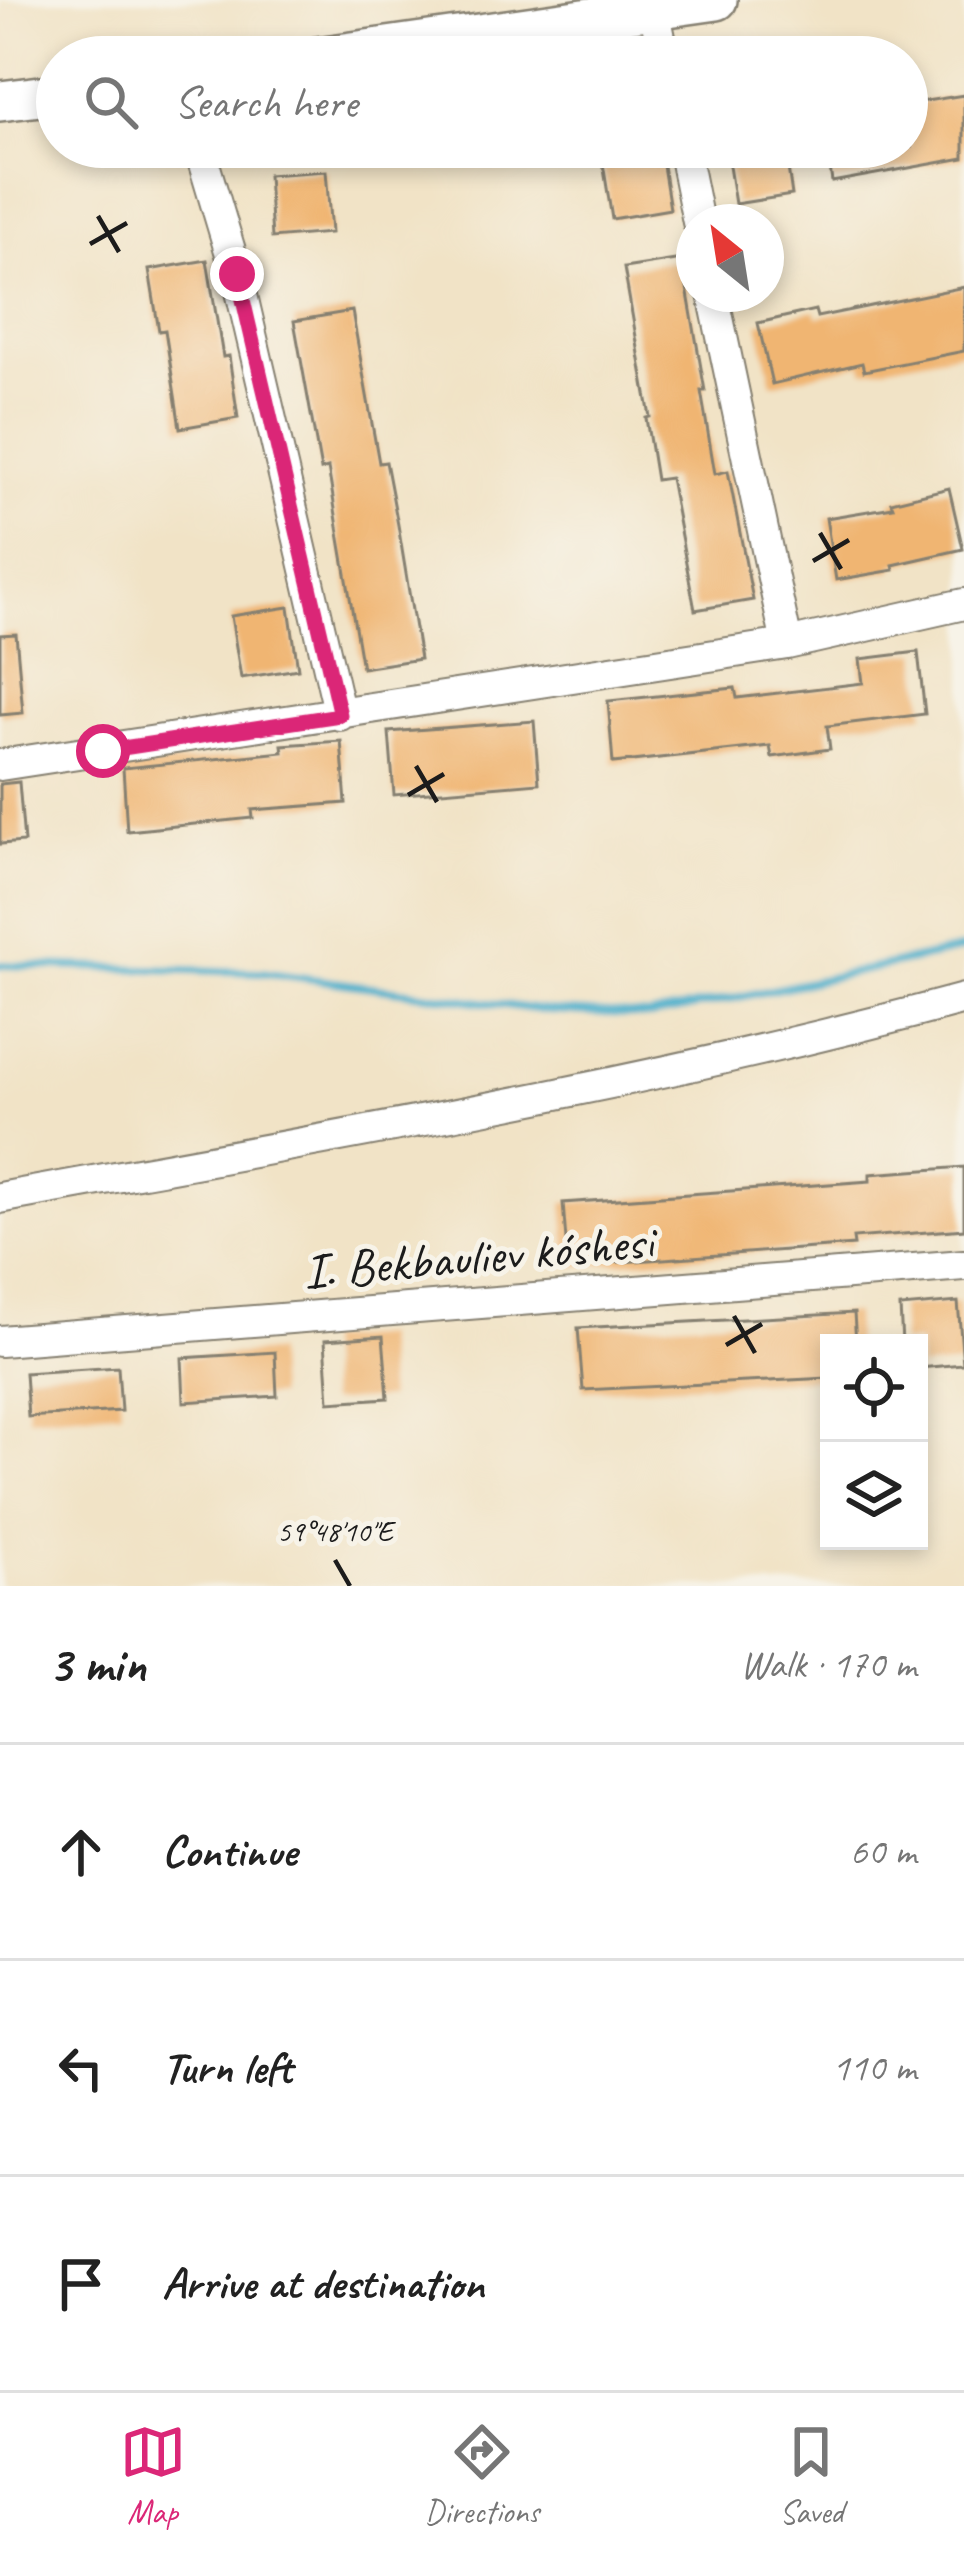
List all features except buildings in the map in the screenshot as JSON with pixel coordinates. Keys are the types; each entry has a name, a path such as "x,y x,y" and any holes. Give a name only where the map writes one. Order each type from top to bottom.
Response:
{"street":[{"path":"464,36 717,0"},
{"path":"654,9 660,36"},
{"path":"0,101 36,97"},
{"path":"206,168 237,274 340,715"},
{"path":"687,168 694,204"},
{"path":"717,312 787,644"},
{"path":"0,765 787,644 964,604"},
{"path":"0,1198 547,1097 964,999"},
{"name":"I. Bekbauliev kóshesi","path":"0,1341 964,1265"}],"waterway":[{"path":"0,965 261,972 548,1011 650,1016 964,949"}],"route":[{"path":"103,751 340,715 237,274"}]}
